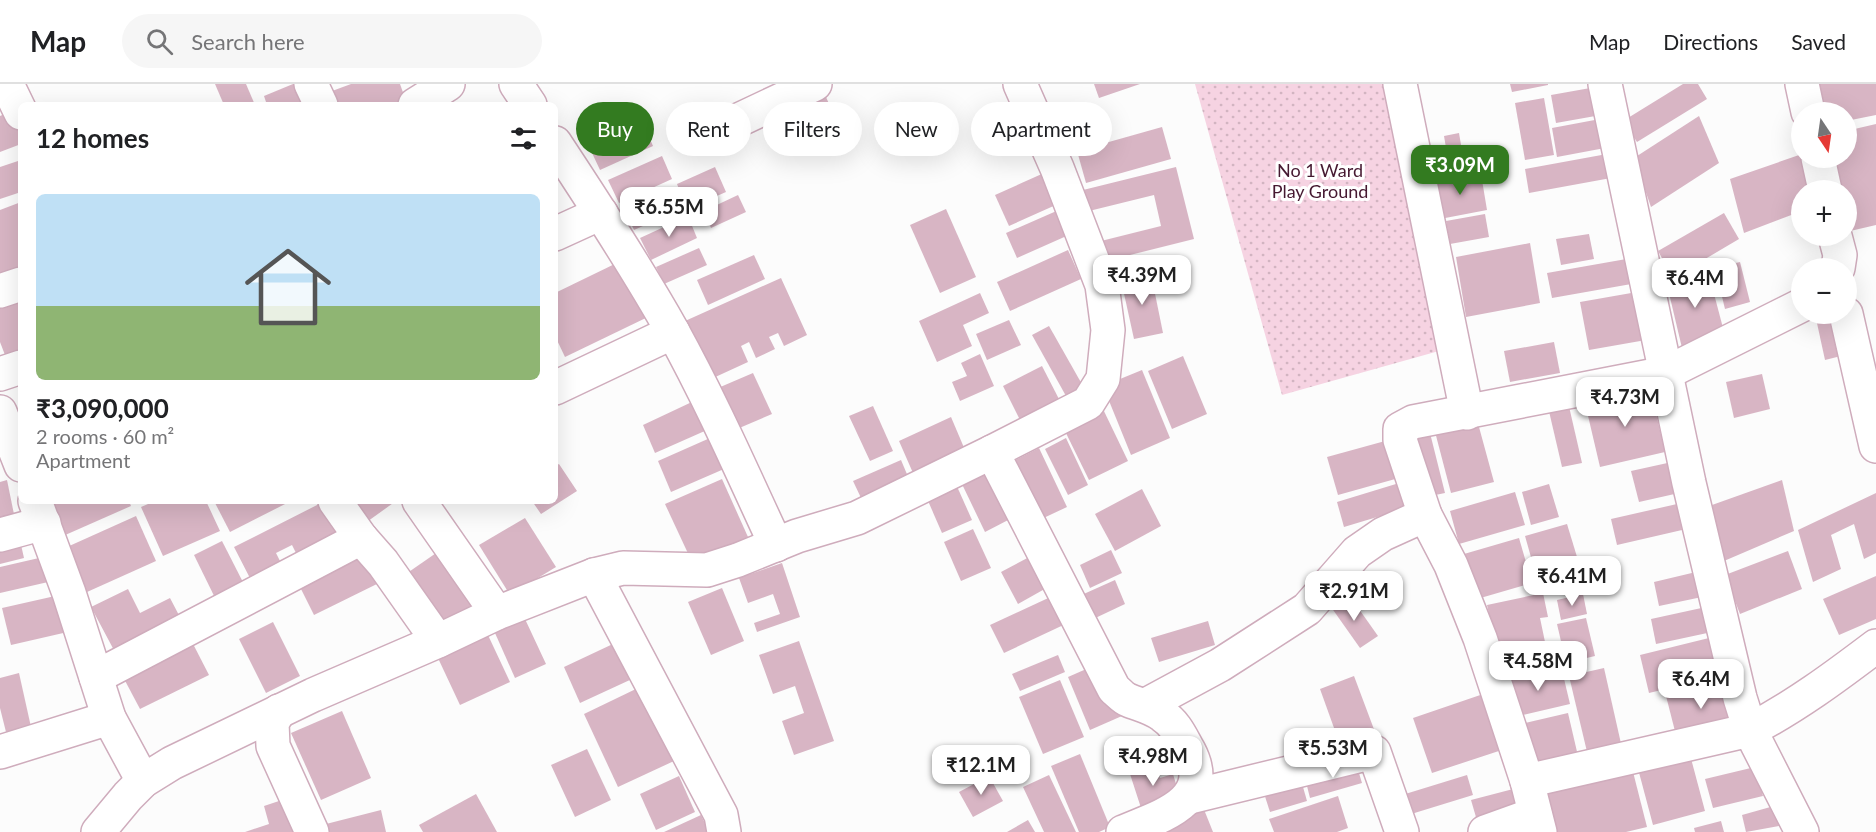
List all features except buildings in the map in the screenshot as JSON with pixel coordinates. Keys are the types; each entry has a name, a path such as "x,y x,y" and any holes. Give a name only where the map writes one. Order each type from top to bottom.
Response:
{"street":[{"path":"7,84 18,106"},
{"path":"311,84 320,102"},
{"path":"420,102 448,84"},
{"path":"516,84 528,102"},
{"path":"751,114 815,84"},
{"path":"98,832 143,781 172,763 279,711 497,613 594,575 623,568 707,570 797,536 857,518 1088,403 1104,379 1108,330 1102,285 1057,168 1020,84"},
{"path":"1400,84 1467,413"},
{"path":"1605,84 1692,495 1740,698 1750,730 1802,832"},
{"path":"1802,84 1806,102"},
{"path":"558,148 601,213 673,332 776,545"},
{"path":"558,233 601,213"},
{"path":"0,291 18,285"},
{"path":"1485,832 1537,823 1527,781 1480,638 1451,565 1425,515 1400,440 1400,429 1413,422 1666,373 1791,310"},
{"path":"1848,324 1876,446"},
{"path":"558,387 673,332"},
{"path":"0,374 18,368"},
{"path":"0,412 18,457"},
{"path":"992,452 1114,688 1126,700 1146,705 1176,727 1193,760 1197,778 1190,797"},
{"path":"337,504 383,563 438,641"},
{"path":"421,504 497,613"},
{"path":"0,535 39,512 69,593 109,718 143,781"},
{"path":"1146,705 1220,665 1307,609 1357,552 1383,534 1425,515"},
{"path":"96,677 361,537"},
{"path":"594,575 721,815 724,832"},
{"path":"1527,781 1750,730 1778,716 1820,689 1876,646"},
{"path":"279,711 272,723 273,746 312,832"},
{"path":"0,752 109,718"},
{"path":"1123,832 1172,811 1190,797 1374,752 1402,832"}],"green space":[{"name":"No 1 Ward Play Ground","path":"1195,84 1397,84 1446,349 1282,395"}]}
